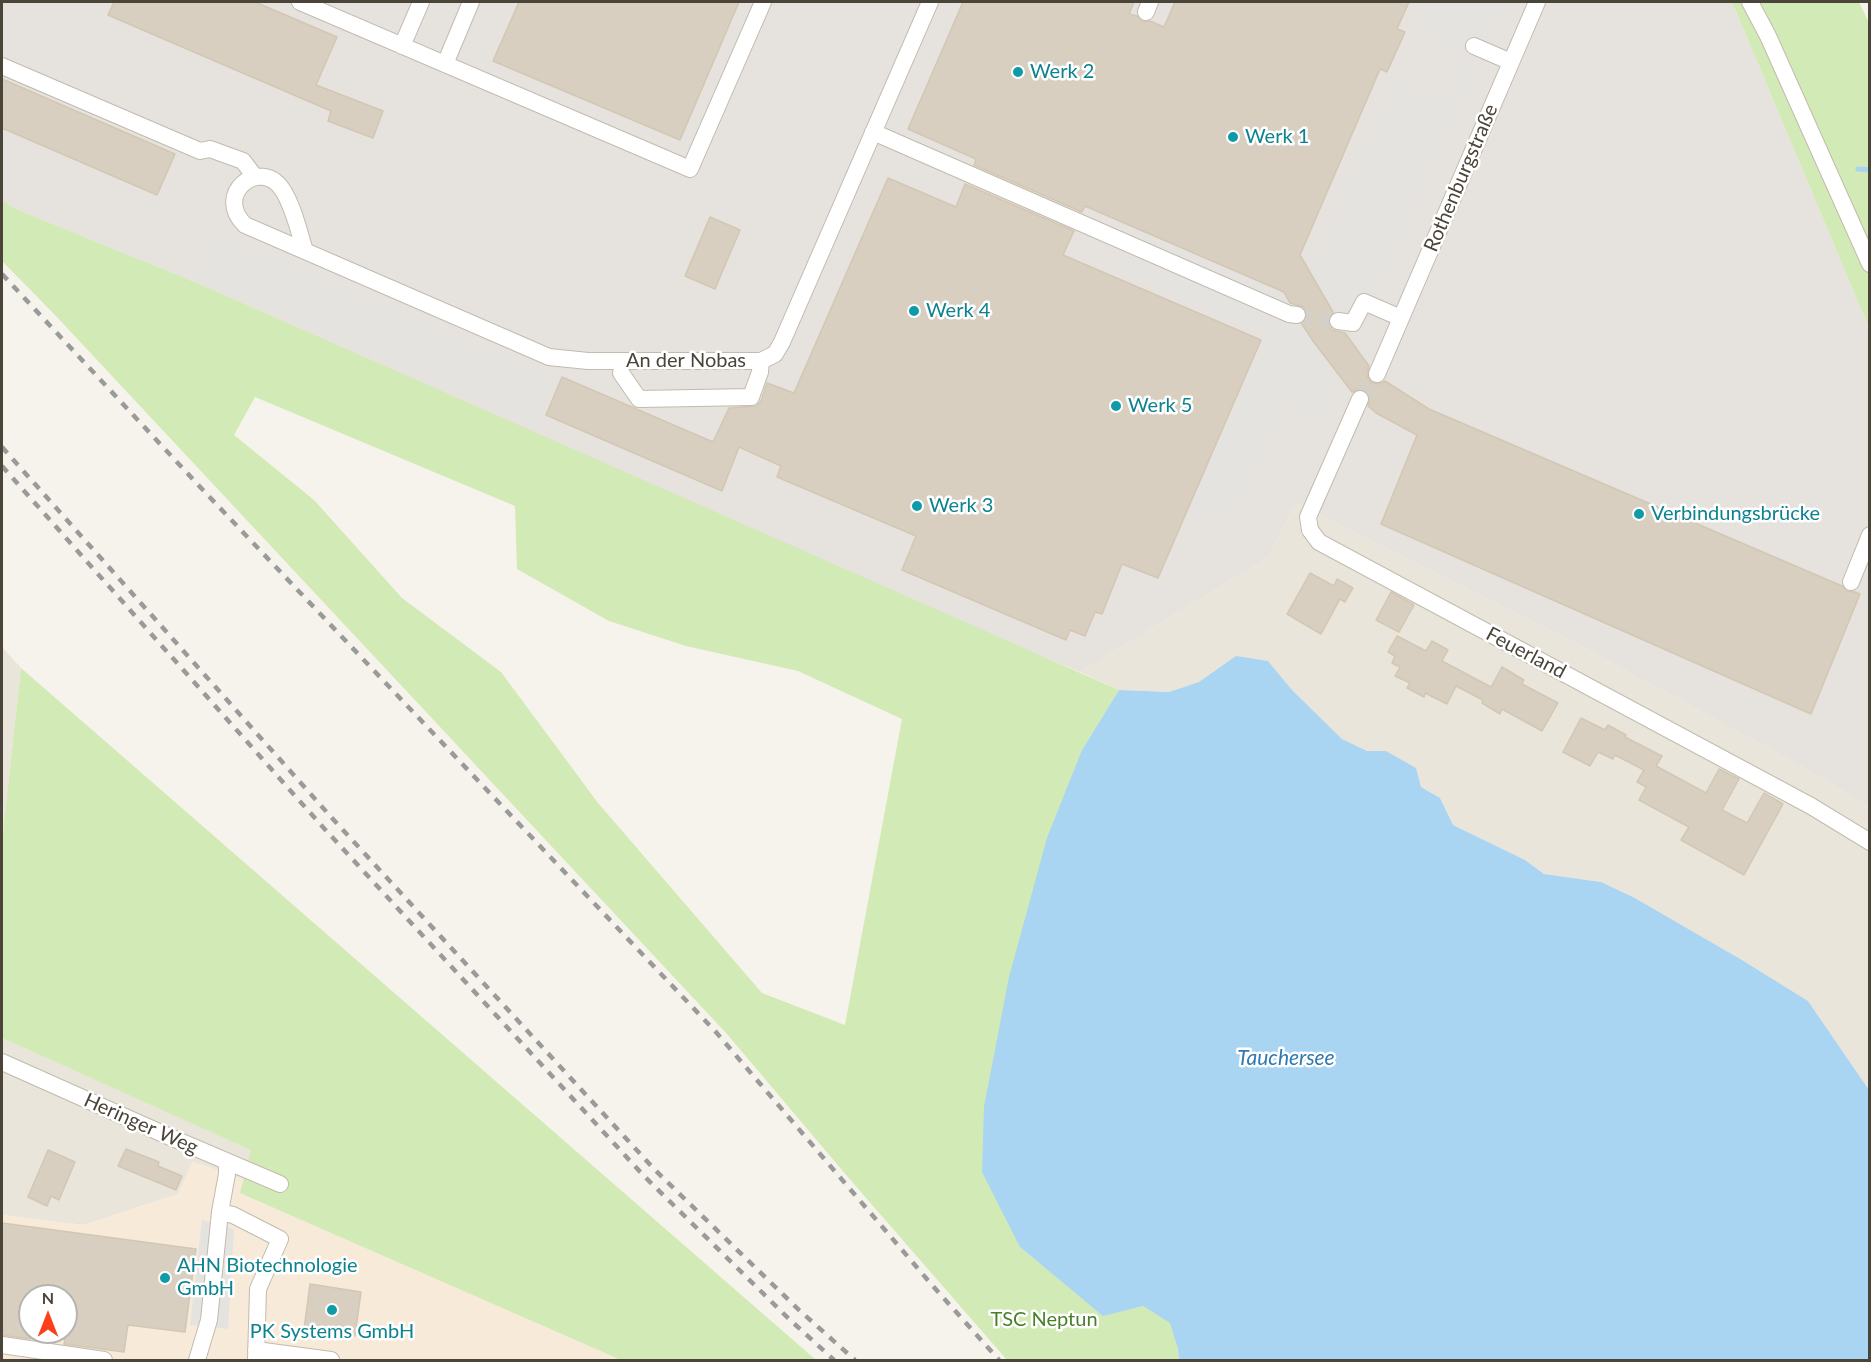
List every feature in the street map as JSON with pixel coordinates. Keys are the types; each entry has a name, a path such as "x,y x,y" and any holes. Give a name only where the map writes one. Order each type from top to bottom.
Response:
{"street":[{"path":"300,2 690,169 763,2"},
{"path":"402,46 421,2"},
{"path":"445,64 471,2"},
{"name":"An der Nobas","path":"255,177 245,181 234,201 234,211 244,225 549,357 588,361 761,361 775,354 782,342 930,2"},
{"name":"Rothenburgstraße","path":"1377,374 1537,2"},
{"path":"1750,2 1768,36 1869,264"},
{"path":"1474,46 1511,62"},
{"path":"2,66 200,151 210,148 243,161 255,177 269,178 282,188 305,251"},
{"path":"873,132 1289,314 1297,315"},
{"path":"1338,321 1353,323 1364,302 1401,318"},
{"path":"621,373 639,399 751,397 760,372 761,361"},
{"name":"Feuerland","path":"1360,399 1308,517 1310,530 1319,542 1811,806 1869,842"},
{"path":"1851,582 1869,535"},
{"name":"Heringer Weg","path":"2,1062 280,1184"},
{"path":"197,1360 209,1320 227,1162"},
{"path":"220,1212 233,1215 280,1239 258,1289 256,1355 331,1360"},
{"path":"2,1345 104,1360"}],"shaded area":[{"path":"2,2 1730,2 1735,9 1869,328 1869,806 1792,761 1579,645 1297,503 1267,558 1080,672 975,628 197,283 16,209 2,200"},
{"path":"1430,2 1502,2 1355,342 1312,270 1394,81 1443,103 1466,49 1418,28"},
{"path":"1137,233 1283,295 1309,340 1338,380 1322,419 1283,402 1234,517 1221,512 1218,519 1191,508 1266,332 1120,270"},
{"path":"218,235 552,380 533,426 199,279"},
{"path":"1297,503 1579,645 1792,761 1869,806 1869,1090 1808,1001 1633,897 1601,882 1544,874 1525,860 1453,825 1440,798 1421,787 1386,751 1367,751 1342,739 1292,690 1268,661 1236,657 1199,682 1169,692 1119,690 1080,672 1267,558"},
{"path":"2,647 21,668 2,842"},
{"path":"2,1038 252,1150 240,1193 243,1179 193,1162 178,1194 84,1225 2,1215"},
{"path":"192,1162 243,1179 241,1193 621,1360 2,1360 2,1215 84,1225 178,1194"},
{"path":"202,1220 234,1229 228,1329 190,1325"}],"green space":[{"path":"1730,2 1859,2 1869,23 1869,328 1735,9"},
{"name":"TSC Neptun","path":"2,200 16,209 197,283 1119,690 1082,750 1020,1247 1103,1315 1143,1306 1171,1323 1179,1360 1007,1360 727,1034 2,261","holes":["255,397 515,506 517,569 609,621 686,646 798,671 902,719 845,1025 762,993 598,803 501,672 402,598 314,500 234,435"]},
{"path":"21,668 816,1360 621,1360 240,1193 251,1150 2,1038 2,842"}],"water":[{"name":"Tauchersee","path":"1236,656 1268,661 1292,690 1342,739 1367,751 1386,751 1416,768 1421,787 1440,798 1453,825 1525,860 1544,874 1601,882 1633,897 1808,1001 1869,1090 1869,1360 1179,1360 1170,1323 1143,1306 1103,1316 1020,1247 982,1172 984,1107 1009,977 1047,838 1082,750 1119,690 1169,692 1199,682"}],"building":[{"path":"114,2 255,2 337,37 316,85 383,111 373,138 328,121 331,111 108,15"},
{"path":"519,2 739,2 680,140 493,61"},
{"path":"963,2 1134,2 1129,14 1137,16 1143,22 1150,21 1164,27 1175,2 1409,2 1397,29 1405,32 1387,72 1380,69 1300,255 1333,312 1328,319 1329,326 1332,330 1345,333 1369,366 1367,376 1372,383 1379,384 1385,381 1429,409 1842,586 1847,591 1860,594 1811,714 1381,524 1417,435 1376,413 1368,406 1370,397 1365,390 1358,389 1352,392 1302,324 1307,316 1304,307 1290,303 1284,292 1085,206 1082,212 974,165 976,159 908,129"},
{"path":"2,79 175,154 157,195 2,128"},
{"path":"888,178 956,207 965,184 1074,231 1063,255 1261,340 1158,578 1122,564 1102,614 1095,612 1085,636 1070,630 1066,640 902,570 916,536 777,477 781,466 739,447 722,491 546,415 562,377 713,442 729,408 757,406 767,383 794,393"},
{"path":"710,217 740,230 715,289 685,276"},
{"path":"1310,573 1334,586 1337,579 1353,588 1345,602 1340,599 1321,634 1287,614"},
{"path":"1391,592 1414,605 1399,632 1376,620"},
{"path":"1397,636 1426,651 1432,641 1448,650 1442,661 1491,687 1502,667 1524,680 1522,684 1558,703 1542,731 1502,709 1500,714 1482,703 1483,700 1456,686 1447,704 1425,693 1424,697 1407,688 1410,683 1395,676 1400,667 1392,663 1395,656 1388,652"},
{"path":"1581,718 1605,730 1608,725 1626,735 1625,737 1662,756 1656,766 1706,793 1719,769 1739,779 1722,810 1747,823 1764,793 1783,804 1744,875 1681,840 1689,827 1639,800 1646,787 1637,782 1644,770 1615,755 1613,759 1598,752 1590,766 1563,752"},
{"path":"126,1149 159,1162 158,1166 182,1176 176,1190 118,1166"},
{"path":"48,1150 75,1162 59,1200 51,1196 47,1206 28,1197"},
{"path":"2,1223 196,1249 185,1332 128,1325 124,1352 64,1344 78,1344 78,1284 18,1284 18,1337 2,1335"},
{"name":"PK Systems GmbH","path":"310,1284 361,1292 355,1336 304,1329"}],"waterway":[{"path":"1858,169 1870,170"}],"tunnel":[{"path":"1297,315 1338,321"},
{"path":"1360,399 1377,374"}],"railway":[{"path":"2,274 202,489 715,1031 999,1360"},
{"path":"2,447 332,818 655,1170 799,1310 855,1360"},
{"path":"2,466 321,825 644,1176 788,1318 834,1360"}],"place":[{"name":"Werk 2","path":"1018,72"},
{"name":"Werk 1","path":"1233,137"},
{"name":"Werk 4","path":"914,311"},
{"name":"Werk 5","path":"1116,406"},
{"name":"Werk 3","path":"917,506"},
{"name":"Verbindungsbrücke","path":"1639,514"},
{"name":"AHN Biotechnologie GmbH","path":"165,1278"},
{"name":"PK Systems GmbH","path":"332,1310"}]}
